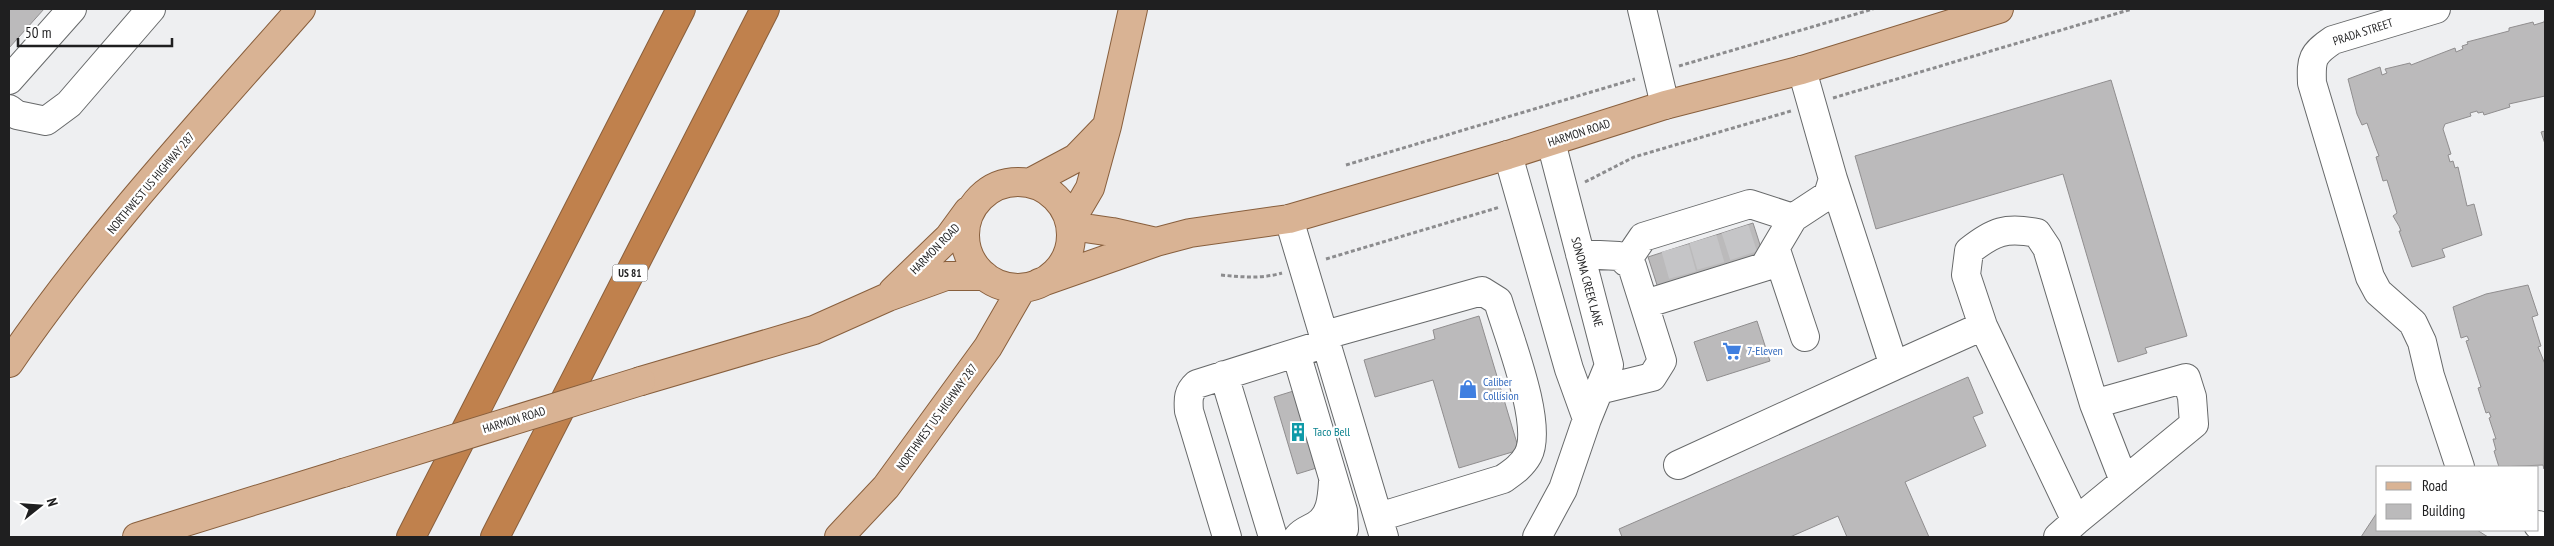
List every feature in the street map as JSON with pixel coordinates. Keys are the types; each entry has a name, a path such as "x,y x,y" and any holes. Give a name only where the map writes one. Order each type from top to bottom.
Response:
{"highway":[{"path":"411,537 681,9"},
{"name":"US 81","path":"495,537 765,9"}],"main road":[{"name":"NORTHWEST US HIGHWAY 287","path":"9,363 46,310 89,256 301,9"},
{"path":"1070,224 1090,188 1107,126 1133,9"},
{"name":"HARMON ROAD","path":"1031,286 1156,242 1190,233 1289,219 1551,142 1665,105 1802,70 1999,9"},
{"path":"1030,182 1076,158 1107,126"},
{"path":"1011,181 1030,182 1048,190 1062,204 1070,224 1071,244 1065,260 1054,274 1031,286 1008,287 984,276 971,259 965,238 966,224 970,210 978,198 993,187 1011,181"},
{"name":"HARMON ROAD","path":"888,297 949,237 978,198"},
{"name":"HARMON ROAD","path":"1070,224 1156,242"},
{"name":"HARMON ROAD","path":"137,537 641,381 796,336 832,323 888,297 946,276 984,276"},
{"name":"NORTHWEST US HIGHWAY 287","path":"839,537 886,487 1031,286"}],"street":[{"path":"9,80 72,9"},
{"path":"9,109 17,115 46,121 69,104 150,9"},
{"path":"1642,9 1665,105"},
{"name":"PRADA STREET","path":"2436,9 2332,40 2320,48 2311,62 2312,83 2370,277 2378,292 2413,323 2422,342 2430,376 2460,466"},
{"path":"1802,70 1810,105 1894,366"},
{"name":"SONOMA CREEK LANE","path":"1537,537 1563,489 1587,419 1609,365 1551,142"},
{"path":"1508,155 1569,370 1587,419"},
{"path":"1645,304 1686,285 1746,266 1764,267 1776,250 1793,218 1828,196 1833,179"},
{"path":"1626,262 1643,237 1672,239 1733,219 1750,204 1793,218"},
{"path":"1227,537 1189,411 1188,398 1190,390 1197,384 1296,353 1326,339 1482,290 1498,301 1531,414 1532,436 1529,454 1519,468 1503,479 1381,527 1326,339 1289,219"},
{"path":"2094,404 2186,378 2192,397 2194,424 2124,482 2067,529 1983,326 1966,275 1969,251 1986,238 2014,228 2037,233 2047,248 2094,404 2124,482"},
{"path":"1776,250 1805,337"},
{"path":"1580,254 1619,256 1632,266 1662,361 1652,377 1599,390"},
{"path":"1678,465 1983,326"},
{"path":"1296,353 1345,522 1344,529 1336,537"},
{"path":"1224,375 1273,537"},
{"path":"1298,537 1302,532 1320,523 1325,517 1332,498 1333,478"}],"path":[{"path":"1346,165 1873,9"},
{"path":"1562,188 1586,182 1634,157 2132,9"},
{"path":"1221,275 1244,278 1269,276 1521,200"}],"building":[{"path":"9,9 44,9 9,48"},
{"path":"2545,18 2545,96 2509,104 2510,107 2484,115 2483,112 2478,113 2477,111 2470,113 2471,116 2445,124 2443,129 2451,154 2448,155 2450,162 2453,161 2455,168 2458,167 2467,206 2474,204 2482,235 2442,249 2445,257 2412,267 2399,231 2401,231 2393,216 2397,213 2387,180 2383,181 2376,157 2379,156 2367,123 2362,125 2357,114 2348,79 2380,67 2382,75 2387,73 2385,69 2410,63 2411,65 2455,48 2456,52 2463,49 2462,46 2468,44 2467,42 2509,31 2509,28 2533,22 2534,25 2544,22"},
{"path":"2111,80 2187,336 2145,348 2147,353 2118,362 2063,174 1876,229 1855,156"},
{"path":"2545,131 2545,144 2541,132"},
{"path":"1753,223 1763,254 1658,288 1648,257"},
{"path":"2528,285 2538,315 2532,317 2541,346 2538,347 2545,364 2544,469 2543,465 2499,466 2494,451 2496,450 2493,439 2496,439 2489,418 2491,417 2489,412 2486,413 2478,388 2481,387 2466,341 2469,340 2467,336 2461,338 2453,307 2486,294"},
{"name":"Caliber Collision","path":"1479,316 1519,450 1459,468 1433,380 1375,397 1364,360 1435,339 1433,330"},
{"name":"7-Eleven","path":"1757,321 1770,361 1707,381 1694,342"},
{"path":"1968,377 1983,413 1973,417 1986,446 1905,482 1929,537 1847,537 1838,516 1790,537 1622,537 1619,529"},
{"name":"Taco Bell","path":"1300,389 1323,466 1297,474 1274,397"},
{"path":"2376,514 2376,531 2479,531 2488,537 2361,537"}],"tunnel":[{"path":"1735,229 1745,260"},
{"path":"1703,239 1712,270"},
{"path":"1675,248 1684,280"}],"place":[{"name":"7-Eleven","path":"1732,351"},
{"name":"Caliber Collision","path":"1468,389"},
{"name":"Taco Bell","path":"1298,432"}]}
